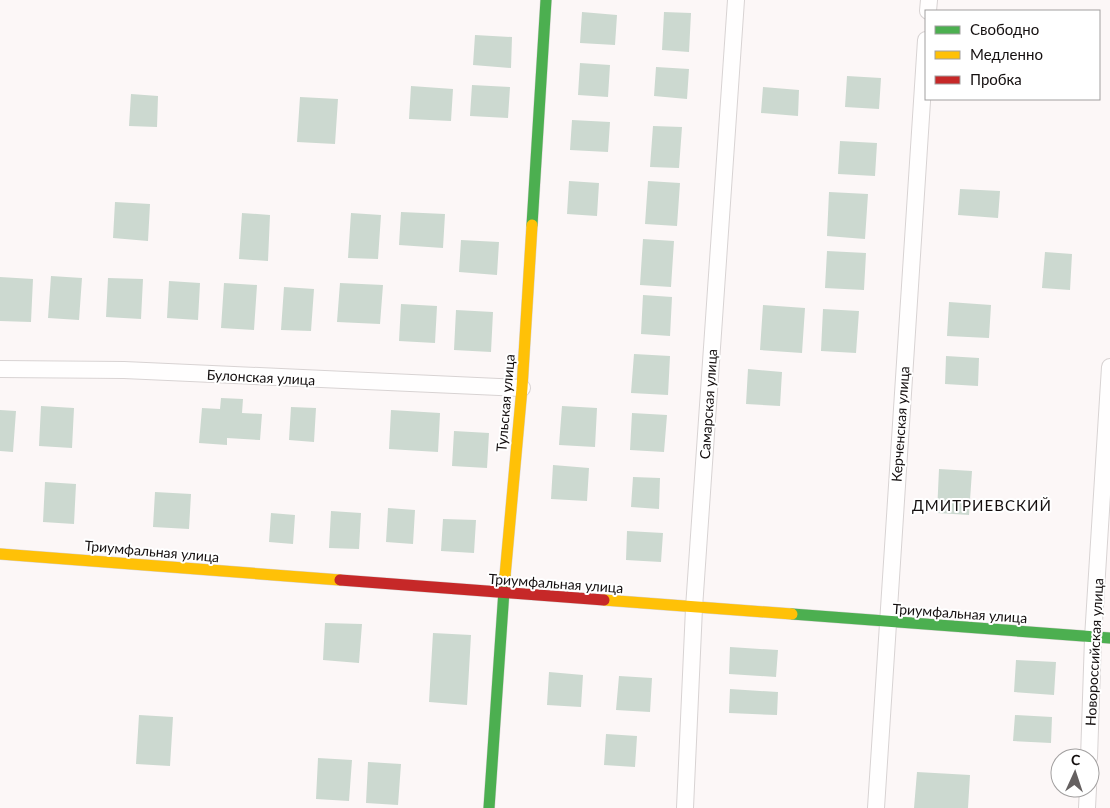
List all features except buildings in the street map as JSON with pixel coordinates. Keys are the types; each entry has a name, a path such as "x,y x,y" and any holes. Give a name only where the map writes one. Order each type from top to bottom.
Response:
{"street":[{"name":"Тульская улица","path":"489,808 503,594 522,388 546,0"},
{"name":"Самарская улица","path":"685,808 694,608 736,0"},
{"name":"Керченская улица","path":"876,808 886,622 925,55"},
{"name":"Новороссийская улица","path":"1089,748 1093,638 1110,367"},
{"name":"Булонская улица","path":"0,369 124,370 522,388"},
{"name":"Триумфальная улица","path":"0,554 503,594 1110,638"}],"traffic: fast":[{"path":"532,225 546,0"},
{"path":"489,808 505,576"},
{"path":"792,614 1110,638"}],"traffic: slow":[{"path":"505,576 522,388 532,225"},
{"path":"0,554 340,580"},
{"path":"604,600 792,614"}],"traffic: jam":[{"path":"340,580 604,600"}],"district":[{"name":"ДМИТРИЕВСКИЙ","path":"982,505"}]}
